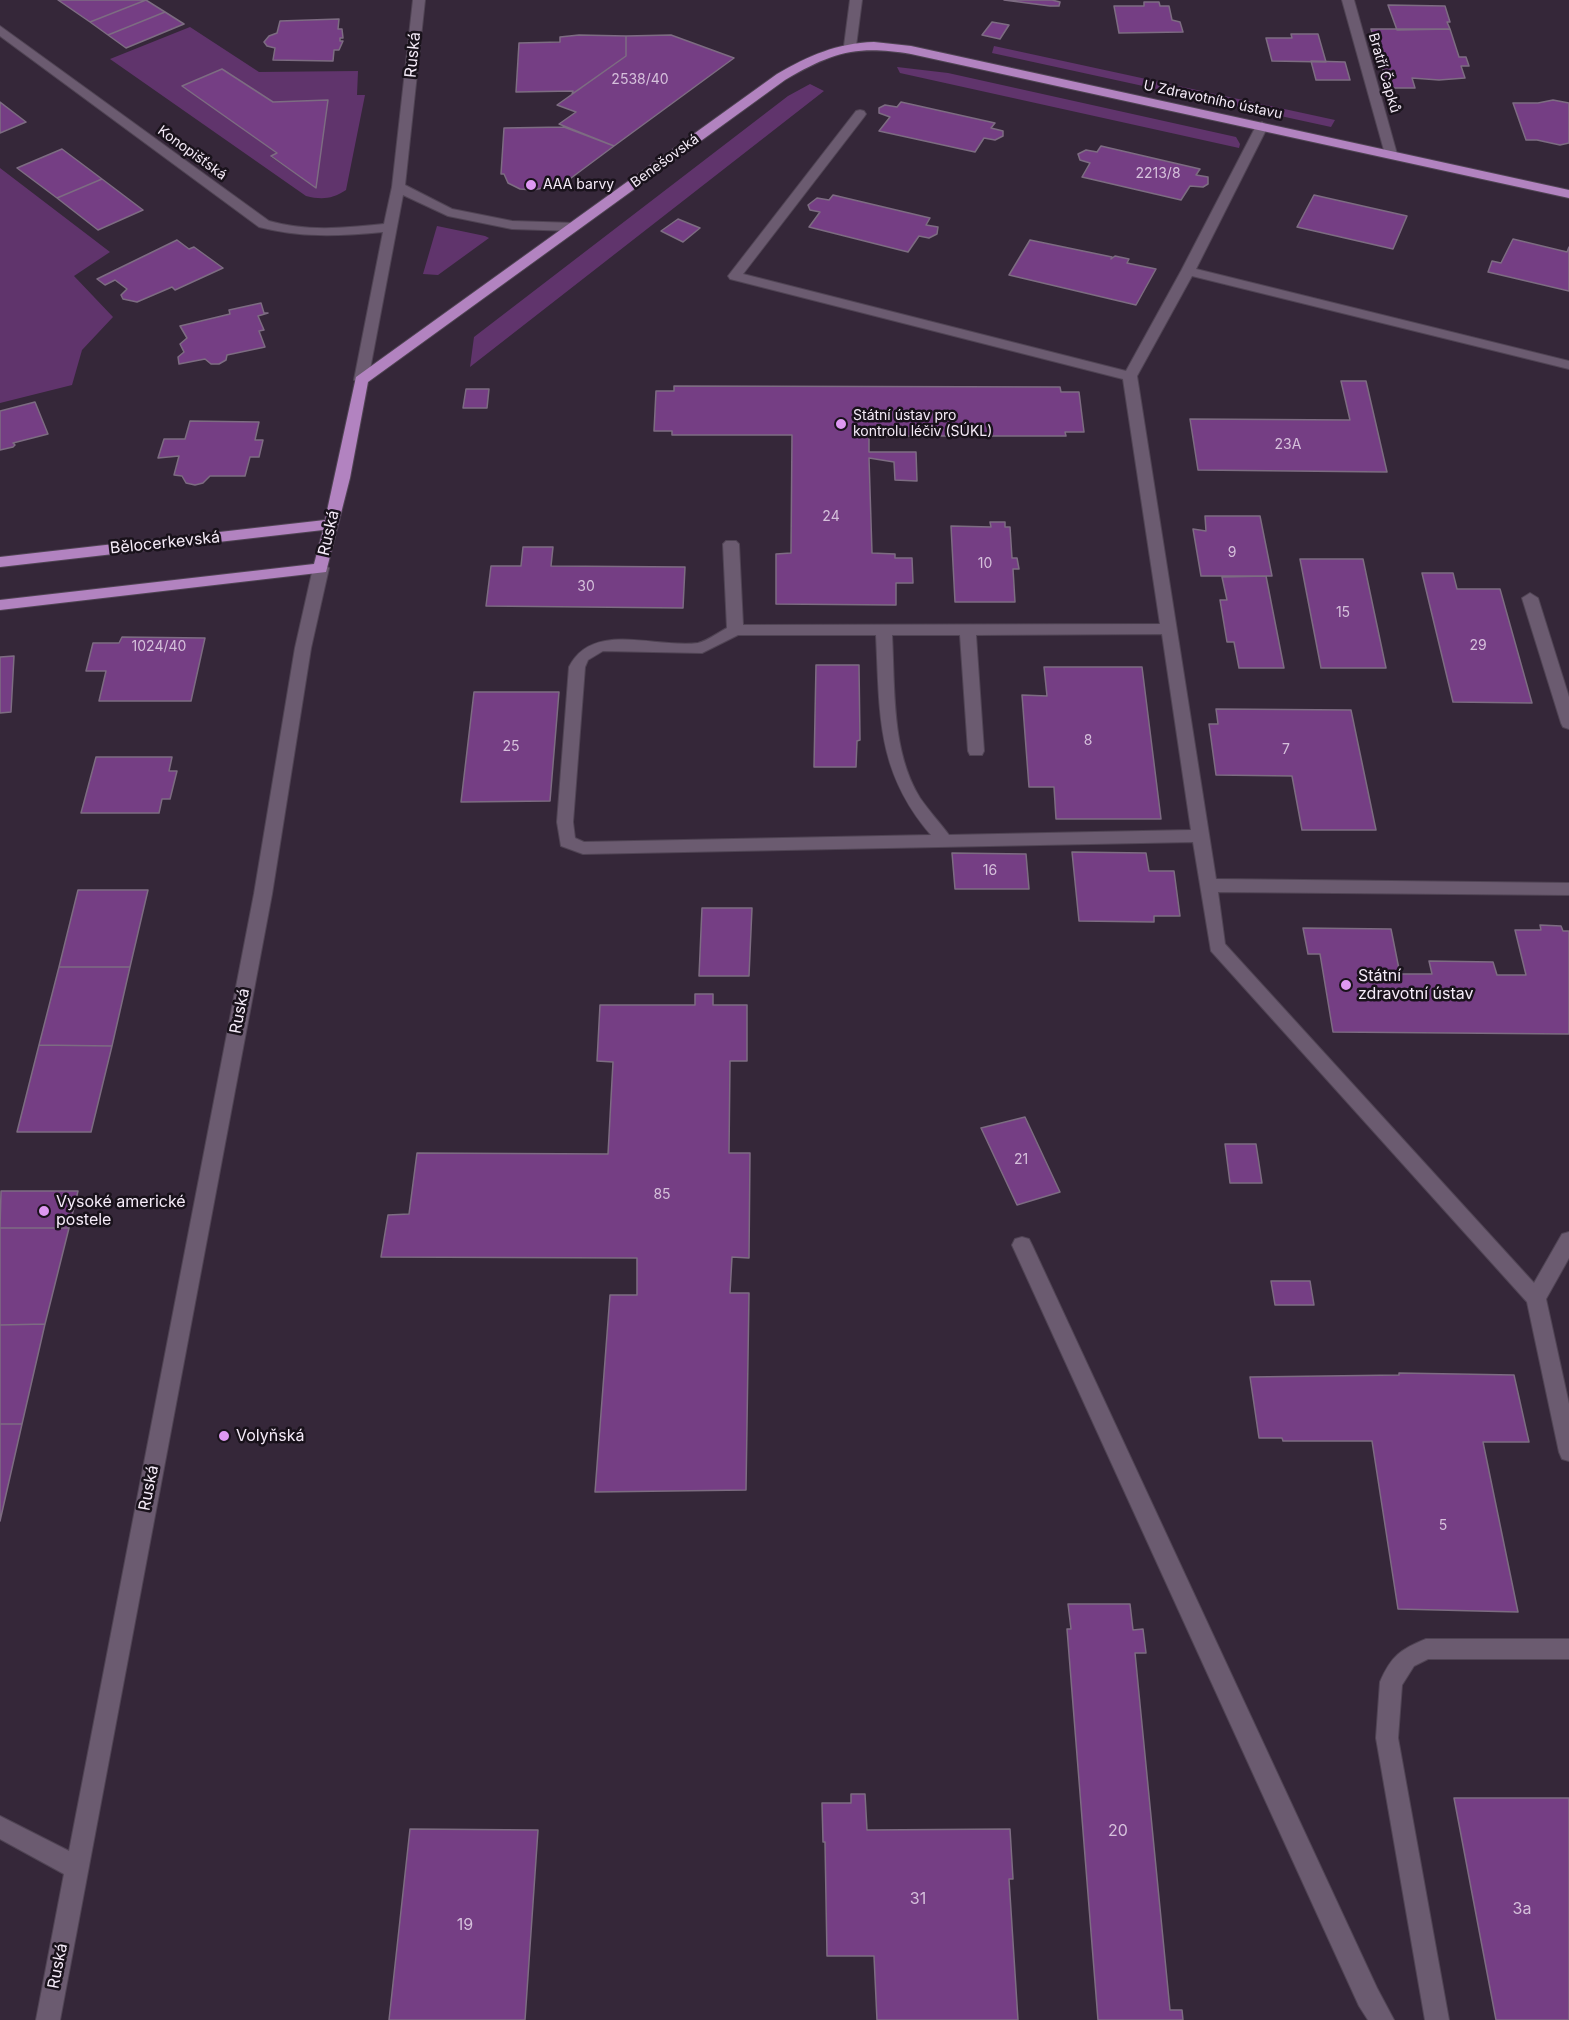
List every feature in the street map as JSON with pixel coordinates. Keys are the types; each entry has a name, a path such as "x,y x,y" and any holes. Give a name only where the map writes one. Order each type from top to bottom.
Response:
{"main road":[{"name":"U Zdravotního ústavu","path":"850,46 886,45 911,50 1569,194"},
{"name":"Benešovská","path":"361,380 781,77 818,56 850,46"},
{"name":"Ruská","path":"321,568 343,478 361,380"},
{"name":"Bělocerkevská","path":"0,562 331,524"},
{"path":"0,605 321,568"}],"street":[{"name":"Ruská","path":"361,380 398,186 419,0"},
{"path":"850,46 856,0"},
{"name":"Bratří Čapků","path":"1348,0 1391,154"},
{"name":"Konopišťská","path":"0,30 264,224 281,230 304,232 391,227"},
{"path":"860,114 735,276 1130,376"},
{"path":"1262,126 1188,271 1130,376 1217,946 1536,1298 1569,1452"},
{"path":"398,186 448,212 513,225 574,227"},
{"path":"1188,271 1569,365"},
{"path":"731,544 735,630"},
{"name":"Ruská","path":"48,2020 263,894 305,637 321,568"},
{"path":"1530,598 1569,723"},
{"path":"1169,629 735,630 702,648 600,646 582,657 577,667 565,822 567,842 583,848 1200,836"},
{"path":"884,630 888,710 897,768 911,797 945,841"},
{"path":"968,630 976,751"},
{"path":"1208,885 1569,889"},
{"path":"1536,1298 1569,1240"},
{"path":"1022,1245 1368,1997 1382,2020"},
{"path":"1437,2020 1387,1738 1391,1682 1406,1659 1426,1649 1569,1649"},
{"path":"0,1827 76,1868"}],"shaded area":[{"path":"190,27 259,72 358,71 357,95 365,95 346,190 327,198 306,196 110,59","holes":["222,69 273,102 315,187 271,157 277,153 183,86"]},
{"path":"994,46 1335,120 1331,127 992,53"},
{"path":"897,67 948,73 1236,137 1240,144 1239,148 900,73"},
{"path":"810,84 824,91 470,367 474,337 788,96"},
{"path":"0,168 110,252 74,276 113,317 82,350 72,385 0,403"},
{"path":"437,226 489,238 438,275 423,274"}],"building":[{"path":"58,0 146,0 90,22"},
{"path":"146,0 165,12 108,35 90,22"},
{"path":"1004,0 1060,2 1059,6 1050,6"},
{"path":"1144,2 1159,2 1160,6 1169,6 1172,20 1180,22 1183,32 1119,33 1114,6 1144,6"},
{"path":"1388,5 1445,6 1450,29 1397,30"},
{"path":"165,12 184,24 126,48 108,35"},
{"path":"339,19 338,29 342,29 343,38 340,38 340,41 343,41 339,50 334,50 333,61 273,60 275,48 267,46 264,42 269,36 277,33 280,21"},
{"path":"992,22 1009,25 1000,39 982,35"},
{"path":"1371,29 1450,29 1459,57 1466,57 1469,66 1461,66 1465,78 1439,80 1412,78 1415,88 1388,88"},
{"path":"1291,34 1318,34 1326,62 1272,61 1266,38 1292,38"},
{"path":"671,35 734,58 614,146 559,124 576,112 557,105 626,56 626,36"},
{"path":"626,36 626,56 572,94 573,91 516,92 519,43 560,42 560,37"},
{"path":"1311,61 1345,62 1350,80 1316,80"},
{"path":"222,69 273,102 328,100 316,188 271,156 277,153 182,86"},
{"path":"1553,100 1569,103 1569,143 1560,145 1526,140 1513,103 1538,103"},
{"path":"0,102 26,122 0,133"},
{"path":"901,102 995,123 991,128 1003,131 1003,136 995,140 984,138 975,152 879,131 890,117 879,113 879,108 885,105 897,107"},
{"path":"564,127 614,146 563,184 533,190 520,189 508,183 504,174 501,174 504,128"},
{"path":"1101,146 1200,169 1196,175 1208,177 1208,184 1203,187 1190,186 1181,200 1082,177 1090,163 1080,160 1078,154 1086,150 1097,152"},
{"path":"62,149 102,179 57,198 17,168"},
{"path":"102,179 143,210 98,230 57,198"},
{"path":"833,195 930,218 926,225 938,227 937,234 929,238 919,236 908,252 809,227 820,212 810,210 808,205 817,198 829,200"},
{"path":"1314,195 1407,216 1393,249 1297,227"},
{"path":"678,219 700,228 683,242 661,231"},
{"path":"1513,239 1567,252 1569,247 1569,291 1488,272 1492,261 1501,263"},
{"path":"177,240 189,249 194,247 223,268 175,290 172,287 137,302 123,299 121,295 127,289 115,280 105,285 97,279"},
{"path":"1030,240 1112,257 1111,259 1115,256 1129,259 1127,263 1156,269 1136,305 1009,275"},
{"path":"261,303 264,313 268,313 258,316 264,330 259,331 265,347 227,355 226,360 219,364 211,364 205,359 179,364 178,357 184,352 180,344 187,338 180,326 230,314 229,310"},
{"path":"1341,381 1366,381 1387,472 1198,470 1190,419 1350,420"},
{"path":"674,386 1060,387 1061,392 1079,392 1084,432 1065,432 1066,436 869,436 869,452 916,452 917,481 895,480 894,462 869,458 872,553 895,554 895,558 912,558 913,583 896,583 896,605 776,604 776,554 791,553 792,435 672,435 672,431 654,431 656,391 674,391"},
{"path":"466,389 489,389 487,408 463,408"},
{"path":"35,402 48,434 13,443 15,445 13,447 0,450 0,411"},
{"path":"190,421 259,422 255,440 263,440 259,457 250,457 245,476 210,476 203,483 195,485 186,483 182,476 174,475 179,456 158,458 164,439 185,439"},
{"path":"1205,516 1260,516 1272,576 1201,576 1193,529 1206,531"},
{"path":"990,522 1005,522 1005,527 1010,527 1012,558 1017,558 1019,569 1013,569 1015,602 955,602 951,526 991,527"},
{"path":"523,547 553,547 551,566 685,567 683,608 486,606 491,566 521,566"},
{"path":"1300,559 1363,559 1386,668 1321,668"},
{"path":"1422,573 1453,573 1457,589 1500,589 1532,703 1453,702"},
{"path":"1266,576 1284,668 1239,668 1234,642 1227,642 1220,600 1227,600 1222,577"},
{"path":"122,637 205,638 191,701 99,701 106,671 86,671 93,643 119,643"},
{"path":"14,656 11,712 0,713 0,657"},
{"path":"816,665 859,665 860,740 857,741 856,767 814,767"},
{"path":"1044,667 1142,667 1161,819 1056,819 1054,787 1029,787 1022,695 1047,696"},
{"path":"474,692 559,692 550,801 461,802"},
{"path":"1216,709 1351,710 1376,830 1302,830 1292,776 1216,775 1209,724 1218,724"},
{"path":"96,757 172,757 169,771 177,771 170,799 162,799 159,813 81,813"},
{"path":"1072,852 1146,853 1149,871 1174,871 1180,916 1154,916 1154,922 1079,921"},
{"path":"952,853 1026,854 1029,889 955,889"},
{"path":"78,890 148,890 130,967 59,967"},
{"path":"702,908 752,908 749,976 699,976"},
{"path":"1540,925 1561,926 1563,931 1569,931 1569,1034 1333,1032 1320,954 1308,954 1303,928 1391,929 1400,974 1432,974 1429,961 1493,962 1497,975 1526,975 1515,930 1541,930"},
{"path":"59,967 130,967 112,1046 39,1045"},
{"path":"695,994 713,994 713,1005 747,1005 747,1061 730,1061 729,1153 750,1153 749,1258 732,1257 730,1293 749,1293 746,1490 595,1492 610,1295 637,1295 637,1258 381,1257 388,1215 409,1214 417,1153 608,1154 613,1062 597,1061 600,1005 695,1005"},
{"path":"39,1045 112,1046 91,1132 17,1132"},
{"path":"1025,1117 1060,1192 1017,1205 981,1128"},
{"path":"1225,1144 1256,1144 1262,1183 1230,1183"},
{"path":"1,1191 78,1191 69,1228 0,1228"},
{"path":"0,1228 69,1228 45,1324 0,1325"},
{"path":"1271,1281 1310,1281 1314,1305 1275,1305"},
{"path":"45,1324 22,1424 0,1424 0,1325"},
{"path":"1399,1373 1514,1375 1529,1442 1483,1442 1518,1612 1398,1609 1372,1441 1283,1441 1282,1438 1259,1438 1250,1377 1399,1375"},
{"path":"0,1424 22,1424 0,1521"},
{"path":"1068,1604 1130,1604 1133,1630 1143,1629 1146,1653 1135,1653 1170,2010 1182,2010 1183,2020 1098,2020 1067,1629 1071,1629"},
{"path":"851,1794 865,1794 867,1830 1010,1829 1013,1879 1009,1879 1018,2020 877,2020 874,1956 827,1956 822,1803 851,1803"},
{"path":"1454,1798 1569,1798 1569,2020 1496,2020"},
{"path":"410,1829 538,1830 525,2020 389,2020"}],"place":[{"name":"AAA barvy","path":"531,185"},
{"name":"Státní ústav pro kontrolu léčiv (SÚKL)","path":"841,424"},
{"name":"Státní zdravotní ústav","path":"1346,985"},
{"name":"Vysoké americké postele","path":"44,1211"},
{"name":"Volyňská","path":"224,1436"}]}
